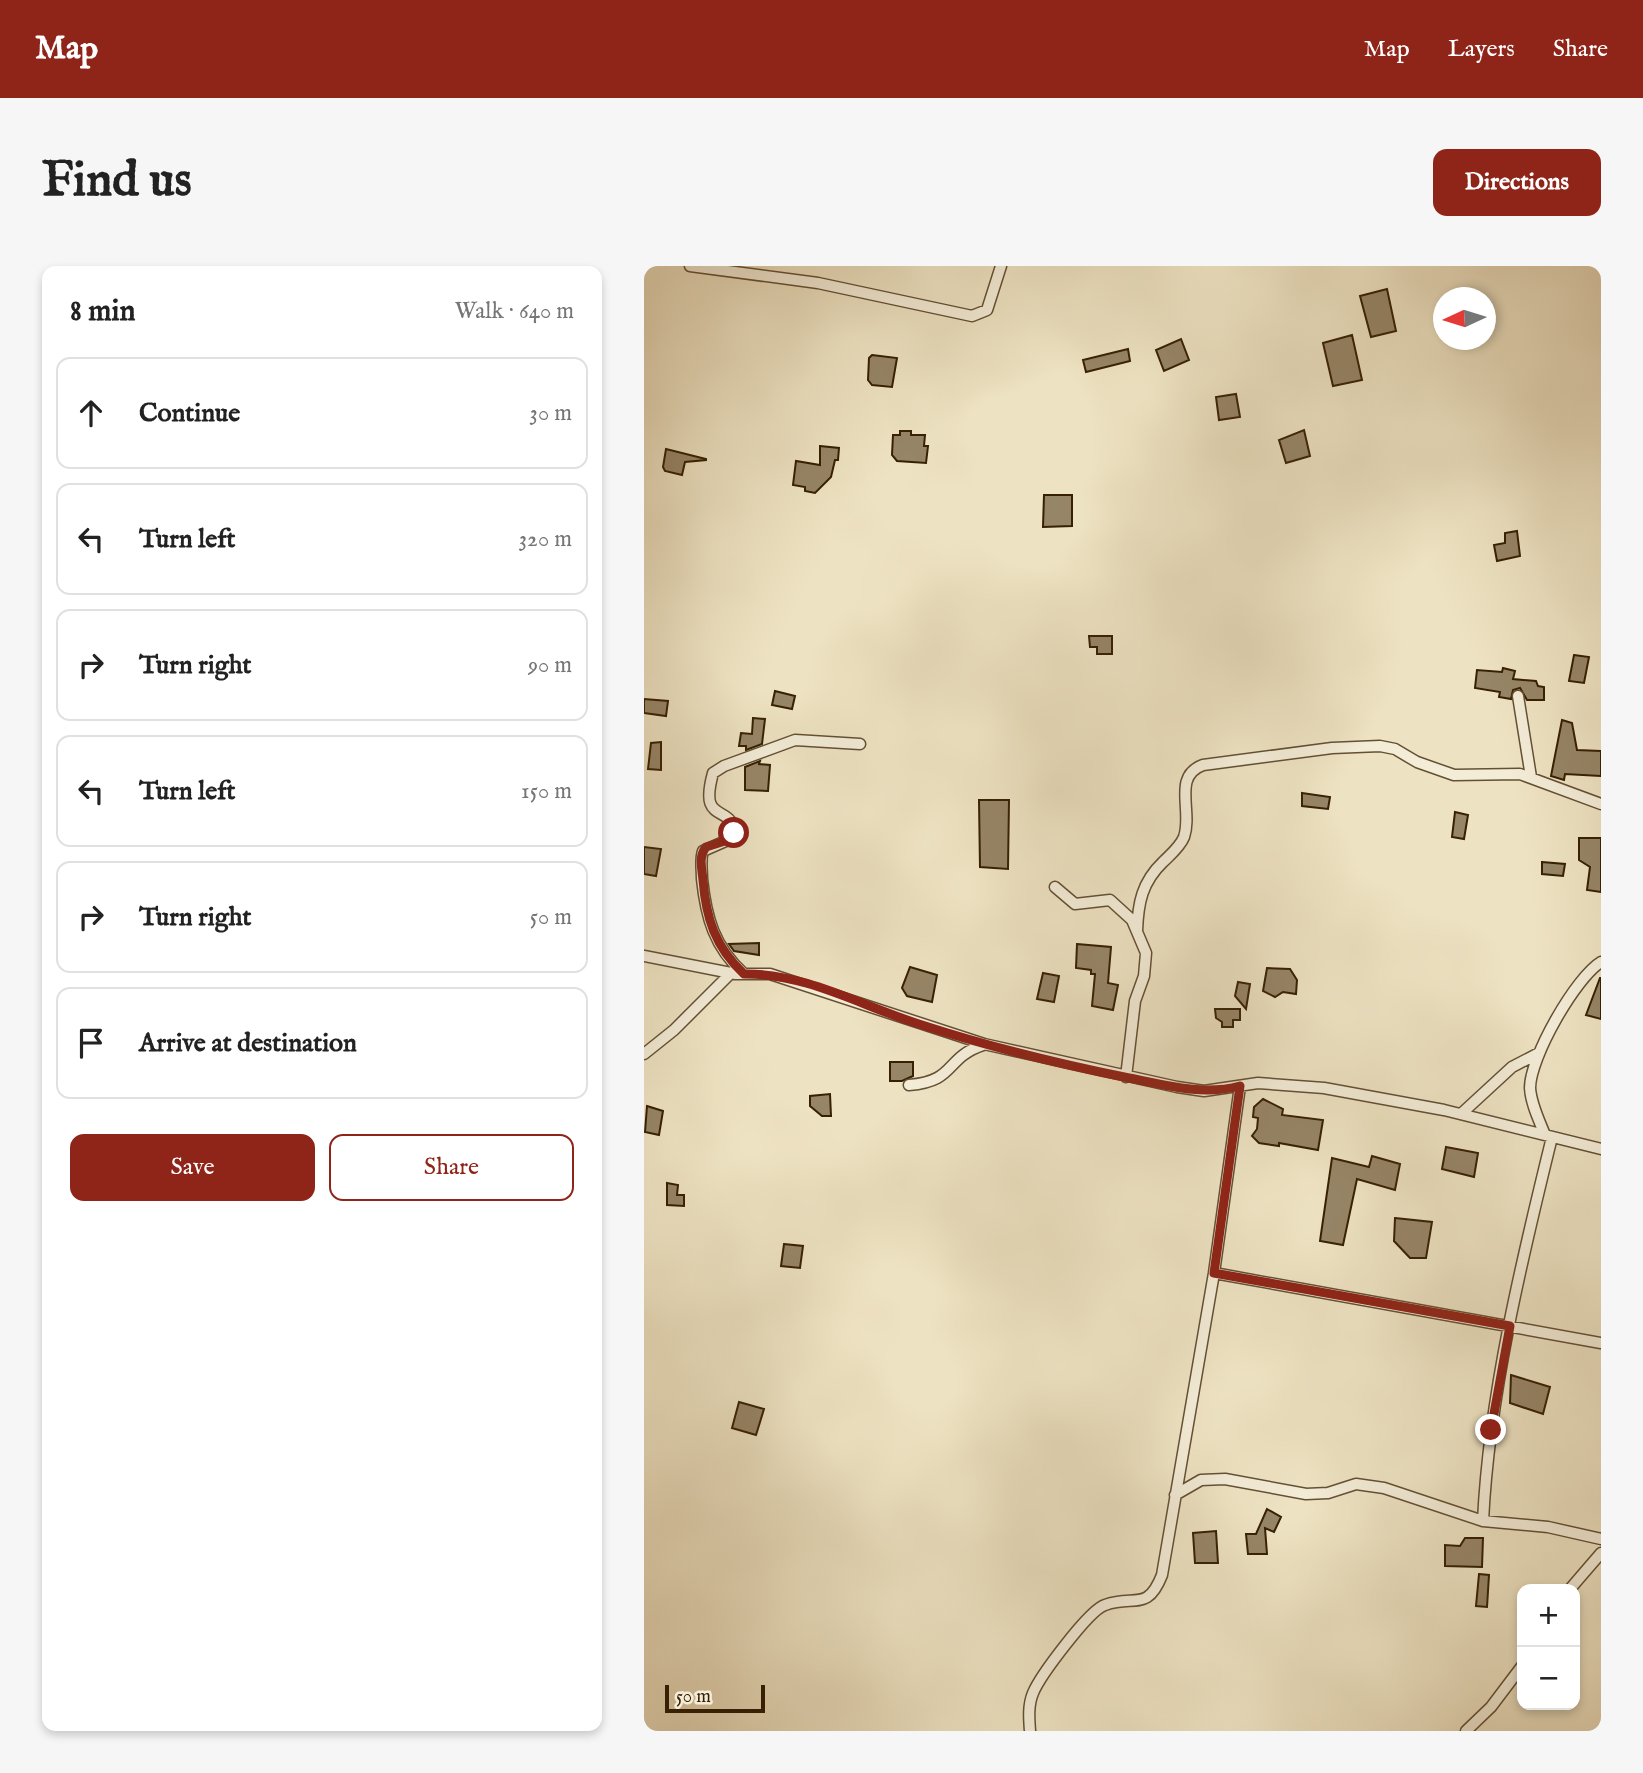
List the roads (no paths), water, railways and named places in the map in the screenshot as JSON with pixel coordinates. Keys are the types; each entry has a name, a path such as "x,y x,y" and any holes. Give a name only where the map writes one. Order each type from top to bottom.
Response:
{"street":[{"path":"690,266 818,283 972,316 987,310 1001,266"},
{"path":"1518,696 1531,776"},
{"path":"744,974 728,960 718,944 710,926 704,898 703,850 728,840 734,829 728,819 714,812 709,802 713,773 795,740 860,744"},
{"path":"1137,930 1143,889 1183,838 1187,822 1186,777 1190,771 1203,765 1332,748 1380,746 1395,749 1417,762 1454,775 1476,777 1509,772 1531,776 1601,804"},
{"path":"1055,887 1075,904 1110,900 1125,913 1144,944 1146,963 1135,1001 1126,1077"},
{"path":"644,956 731,973 770,974 984,1044 1126,1077 1204,1091 1258,1083 1324,1088 1461,1114 1601,1149"},
{"path":"1483,1521 1491,1430 1549,1136 1530,1091 1539,1053 1559,1010 1578,990 1590,968 1601,962"},
{"path":"644,1054 674,1030 731,973"},
{"path":"909,1085 935,1082 946,1074 960,1055 984,1044"},
{"path":"1461,1114 1512,1068 1539,1053"},
{"path":"1030,1731 1033,1693 1046,1668 1094,1613 1104,1605 1144,1600 1155,1592 1161,1575 1214,1273 1240,1086"},
{"path":"1214,1273 1601,1343"},
{"path":"1175,1495 1200,1480 1225,1479 1306,1494 1328,1493 1356,1484 1384,1488 1483,1521 1548,1527 1601,1539"},
{"path":"1574,1584 1601,1553"},
{"path":"1466,1731 1491,1706 1517,1672"}]}
